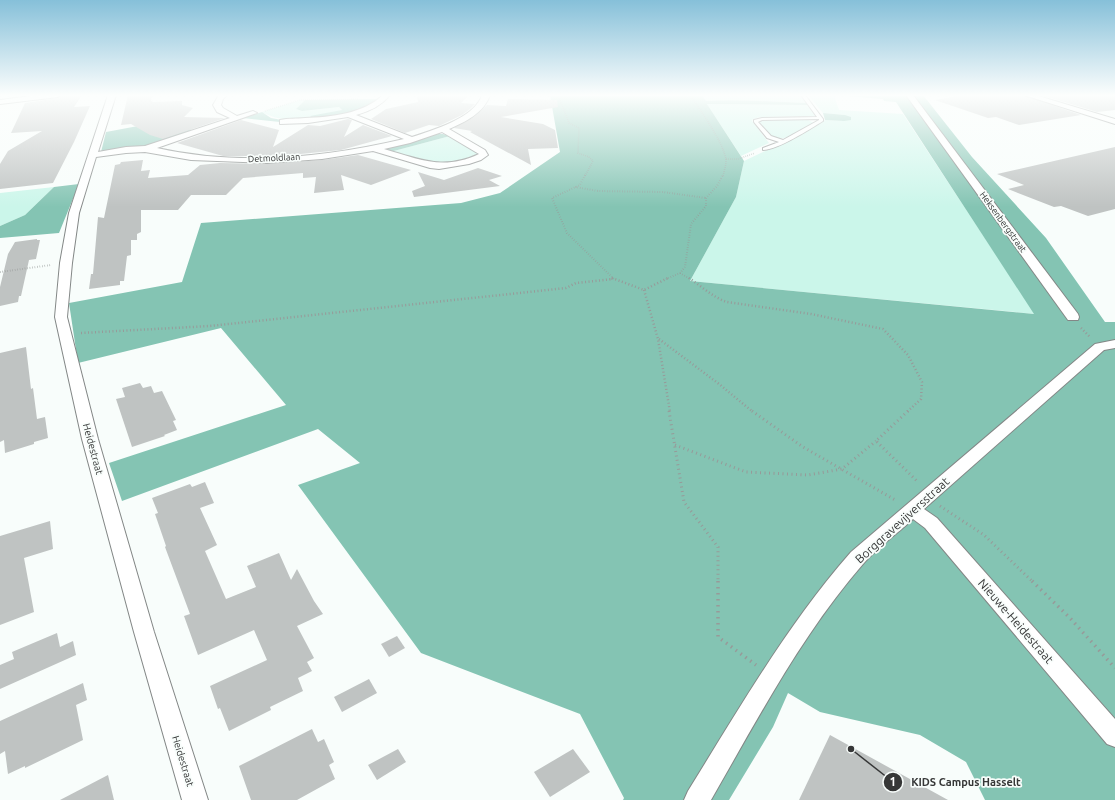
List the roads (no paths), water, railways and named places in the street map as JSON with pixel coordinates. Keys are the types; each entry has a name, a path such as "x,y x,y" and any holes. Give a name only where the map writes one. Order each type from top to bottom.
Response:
{"street":[{"name":"Heidestraat","path":"100,132 74,213 66,263 61,317 90,439 144,632 195,800"},
{"path":"144,149 193,132"},
{"path":"393,132 410,139"},
{"name":"Detmoldlaan","path":"93,155 144,149 176,155 241,160 300,157 334,154 371,148 432,132"},
{"path":"371,148 433,166 444,167 455,165 484,155 482,152 449,132"},
{"name":"Heksenbergstraat","path":"937,132 1073,317"},
{"name":"Borggravevijversstraat","path":"697,800 770,677 829,592 858,557 1108,346"},
{"name":"Nieuwe-Heidestraat","path":"924,500 932,523 1115,736"}],"lane":[{"path":"765,132 769,137 783,142"},
{"path":"765,149 783,142 801,132"}],"place":[{"name":"KIDS Campus Hasselt","path":"851,749"}]}
